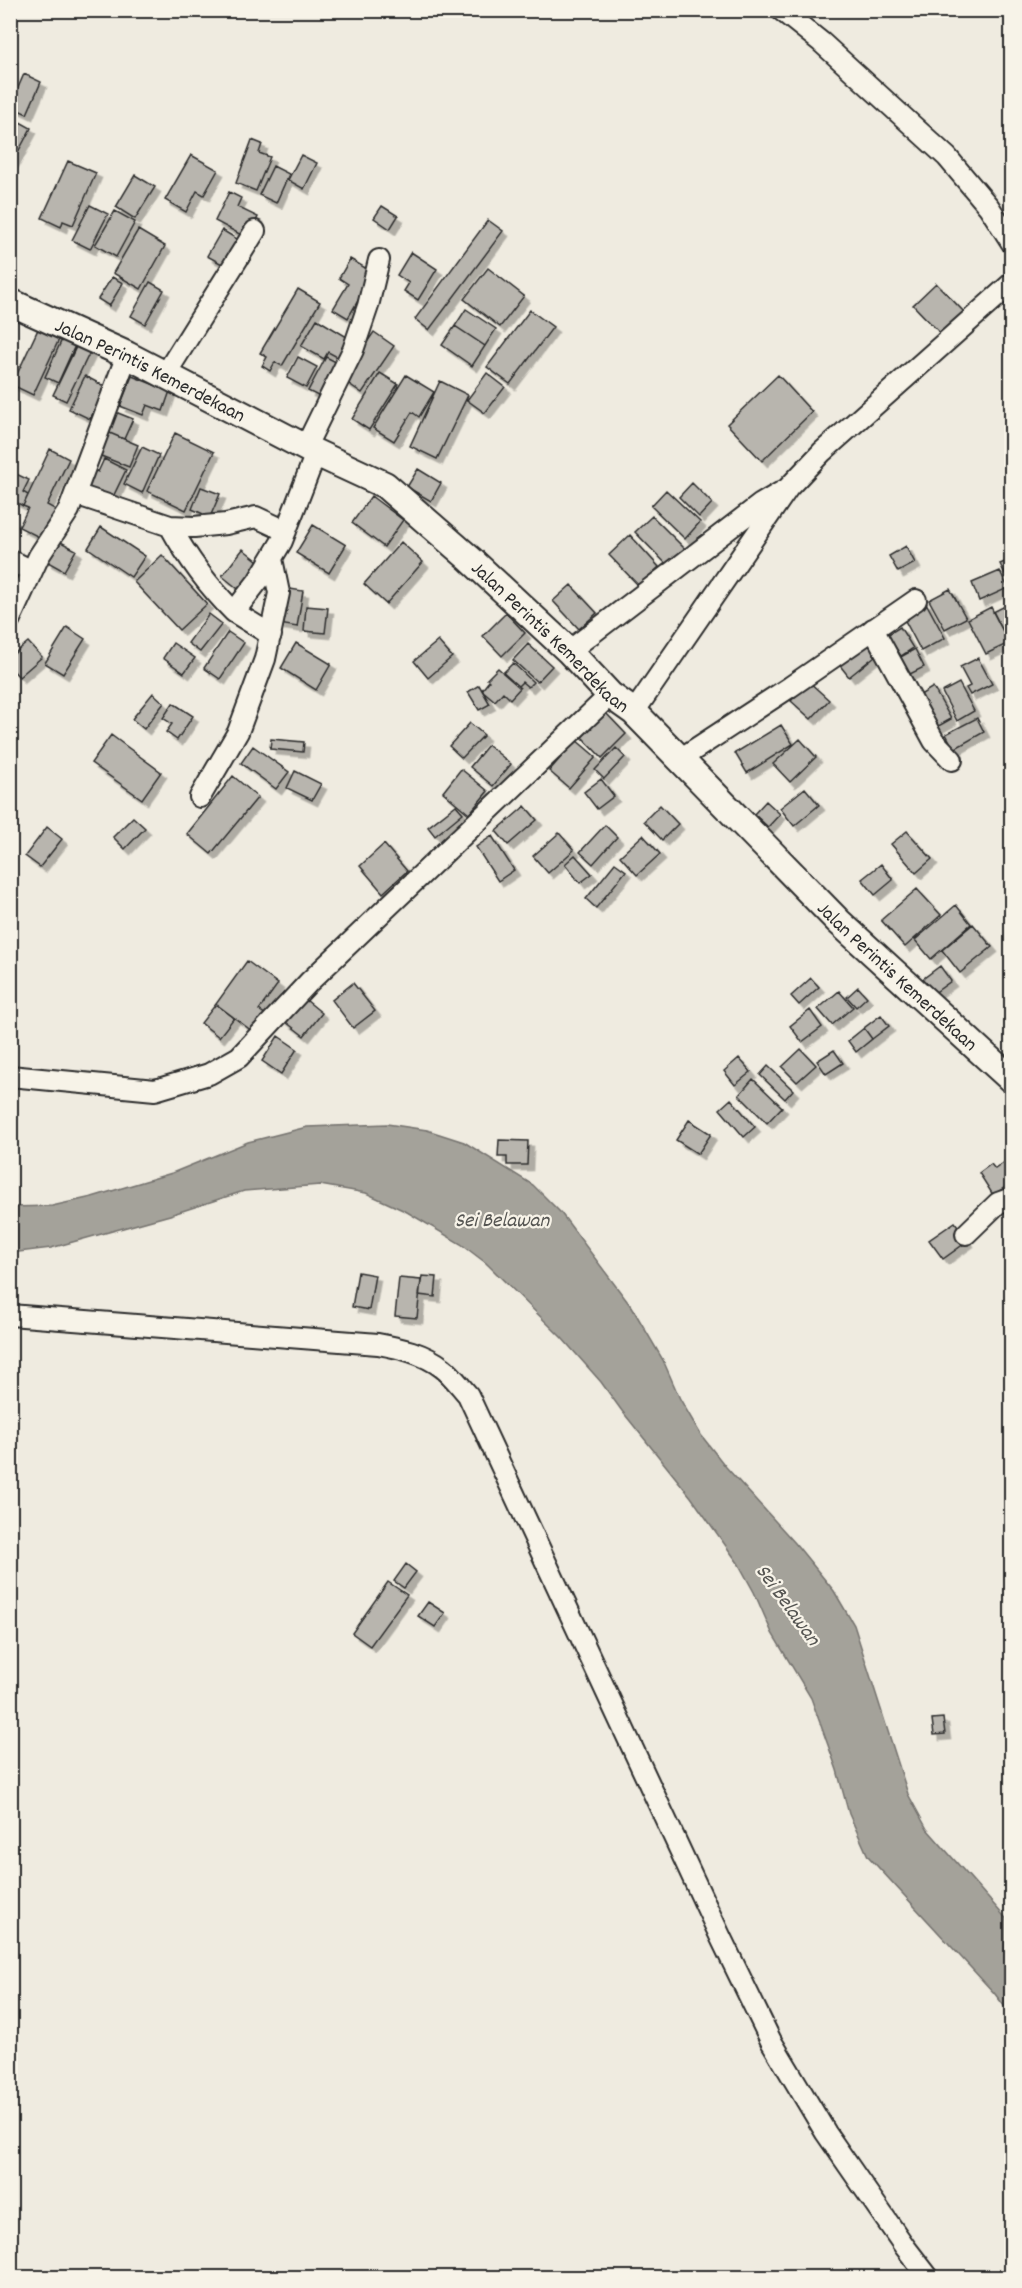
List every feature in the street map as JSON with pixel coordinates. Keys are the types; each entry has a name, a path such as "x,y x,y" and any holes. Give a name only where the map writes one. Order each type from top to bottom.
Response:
{"main road":[{"name":"Jalan Perintis Kemerdekaan","path":"10,302 127,355 384,485 470,559 568,651 610,695 634,712 839,922 1011,1080"}],"street":[{"path":"781,10 821,42 947,158 989,207 1011,243"},
{"path":"165,375 255,231"},
{"path":"234,612 258,581 286,531 311,449 368,306 379,260"},
{"path":"634,712 788,488 822,452 1011,283"},
{"path":"10,619 39,556 69,510 127,355"},
{"path":"568,651 761,504 788,488"},
{"path":"75,494 170,526 194,527 226,524 256,517 286,531"},
{"path":"170,526 184,552 209,587 234,612 271,635"},
{"path":"200,797 238,732 265,659 279,593 272,559"},
{"path":"10,560 32,572"},
{"path":"680,759 790,687 915,600"},
{"path":"873,629 934,741 952,760"},
{"path":"10,1077 155,1090 209,1074 239,1057 309,982 610,695"},
{"path":"966,1234 998,1203 1011,1198"},
{"path":"10,1316 378,1344 404,1348 443,1368 468,1395 771,2041 826,2133 905,2247 929,2277"}],"water":[{"name":"Sei Belawan","path":"387,1124 427,1130 464,1142 533,1185 561,1213 633,1309 663,1360 680,1399 701,1435 834,1591 854,1625 908,1794 927,1829 1011,1924 1011,2015 995,1994 868,1856 849,1814 837,1770 811,1698 772,1633 738,1563 691,1497 601,1382 562,1338 486,1263 461,1244 407,1212 366,1193 320,1185 244,1191 170,1215 51,1248 11,1253 11,1207 52,1206 92,1197 172,1173 248,1142 307,1127"}],"building":[{"path":"24,74 41,82 27,114 10,106"},
{"path":"10,117 31,128 10,167"},
{"path":"252,140 262,144 259,153 270,157 256,191 236,183"},
{"path":"191,155 218,170 204,195 197,191 186,212 165,200"},
{"path":"301,155 317,163 304,189 288,180"},
{"path":"68,161 96,173 73,225 63,221 61,227 42,218"},
{"path":"273,166 289,174 276,203 259,195"},
{"path":"135,175 155,187 135,219 116,207"},
{"path":"229,192 241,198 237,207 258,217 247,238 215,221"},
{"path":"90,205 108,214 90,249 72,240"},
{"path":"382,206 398,216 390,229 374,218"},
{"path":"115,211 135,222 116,257 95,245"},
{"path":"488,220 503,231 429,330 415,319"},
{"path":"138,230 165,246 141,289 113,273"},
{"path":"222,230 242,242 224,265 207,256"},
{"path":"411,252 437,269 418,300 404,291 409,283 397,275"},
{"path":"350,259 374,273 348,318 333,309 348,284 339,278"},
{"path":"488,268 524,296 500,327 464,299"},
{"path":"112,277 123,283 109,306 98,299"},
{"path":"150,282 164,290 145,324 131,316"},
{"path":"936,283 965,313 942,335 913,305"},
{"path":"298,289 320,302 282,366 275,362 270,371 262,366 267,357 260,353"},
{"path":"466,309 496,329 485,346 455,326"},
{"path":"530,310 553,327 510,384 487,367"},
{"path":"317,319 352,340 341,359 328,352 324,359 301,346"},
{"path":"40,325 61,335 33,395 12,385"},
{"path":"455,326 485,346 472,366 442,345"},
{"path":"374,332 394,346 362,393 342,379"},
{"path":"64,335 77,341 58,383 45,377"},
{"path":"77,345 90,352 66,401 53,395"},
{"path":"298,357 317,367 306,388 287,378"},
{"path":"326,357 342,365 324,399 308,391"},
{"path":"380,373 398,384 369,430 352,419"},
{"path":"487,373 505,387 485,413 467,400"},
{"path":"406,375 434,392 419,417 412,412 394,441 373,428"},
{"path":"778,375 812,412 762,461 727,424"},
{"path":"85,376 106,387 90,419 69,409"},
{"path":"132,376 170,391 163,411 147,405 143,415 120,406"},
{"path":"440,381 468,395 437,459 410,446"},
{"path":"113,411 133,419 124,439 105,431"},
{"path":"105,431 138,445 129,467 96,454"},
{"path":"175,433 214,452 186,510 147,491"},
{"path":"142,447 159,455 142,493 124,484"},
{"path":"50,449 69,459 47,505 60,512 47,541 19,527 28,508 23,506"},
{"path":"104,459 126,470 110,503 82,490 92,469 98,472"},
{"path":"418,469 441,483 431,501 407,487"},
{"path":"12,472 29,480 23,492 28,495 23,506 10,499"},
{"path":"692,483 712,503 699,517 679,497"},
{"path":"201,487 220,494 210,517 192,509"},
{"path":"666,490 700,522 685,539 651,506"},
{"path":"371,496 403,520 384,547 352,523"},
{"path":"652,516 688,552 671,569 635,532"},
{"path":"313,525 346,545 329,573 296,553"},
{"path":"101,527 145,556 131,577 88,548"},
{"path":"630,535 659,567 639,586 609,555"},
{"path":"57,540 76,550 64,571 46,561"},
{"path":"401,542 423,562 386,604 364,584"},
{"path":"906,546 915,563 898,572 889,556"},
{"path":"243,549 263,565 242,592 222,576"},
{"path":"162,555 207,604 179,630 134,582"},
{"path":"1012,559 1012,588 1000,564"},
{"path":"1000,571 1008,588 979,601 972,583"},
{"path":"10,575 24,580 10,615"},
{"path":"571,585 597,613 579,629 553,601"},
{"path":"284,588 303,591 297,627 279,624"},
{"path":"950,589 966,618 945,629 929,600"},
{"path":"925,601 945,638 921,651 901,613"},
{"path":"1007,605 1012,614 1012,641 1009,643 993,612"},
{"path":"306,606 328,608 325,633 304,631"},
{"path":"991,607 1009,643 986,654 968,619"},
{"path":"506,613 525,633 502,656 483,636"},
{"path":"209,614 222,624 200,652 188,643"},
{"path":"67,627 85,639 63,674 45,663"},
{"path":"900,627 913,648 901,656 887,635"},
{"path":"228,632 244,643 220,679 204,668"},
{"path":"869,638 880,652 849,677 838,663"},
{"path":"438,641 452,657 428,678 414,661"},
{"path":"28,642 42,657 19,677 10,667 10,657"},
{"path":"173,643 195,658 184,673 163,658"},
{"path":"296,643 331,664 316,690 281,668"},
{"path":"528,644 552,666 537,682 513,660"},
{"path":"915,649 924,667 906,676 897,659"},
{"path":"978,658 992,684 970,695 966,688 970,686 960,667"},
{"path":"513,663 533,682 528,687 522,682 518,686 503,673"},
{"path":"498,668 520,688 510,699 503,692 495,701 482,690 489,681 487,679"},
{"path":"808,681 829,700 811,719 791,701"},
{"path":"959,683 974,711 957,721 942,692"},
{"path":"479,685 490,704 479,710 468,692"},
{"path":"933,687 951,719 935,728 917,697"},
{"path":"153,693 164,703 144,729 132,719"},
{"path":"173,703 193,716 177,740 166,732 172,724 163,718"},
{"path":"606,713 626,734 602,758 582,737"},
{"path":"977,718 984,732 954,749 946,734"},
{"path":"470,723 484,735 462,758 449,746"},
{"path":"781,725 793,744 747,773 735,753"},
{"path":"111,735 161,772 142,799 91,763"},
{"path":"271,739 304,742 303,752 270,749"},
{"path":"800,739 816,757 790,782 773,764"},
{"path":"576,740 596,757 569,788 549,771"},
{"path":"488,745 511,764 493,786 470,767"},
{"path":"253,746 289,772 276,789 241,763"},
{"path":"616,748 625,757 604,779 595,770"},
{"path":"461,769 488,791 469,814 443,792"},
{"path":"295,771 321,784 312,800 287,788"},
{"path":"233,776 258,797 211,854 187,834"},
{"path":"601,779 614,796 597,809 584,792"},
{"path":"805,788 819,805 794,826 780,808"},
{"path":"766,801 780,814 768,827 754,814"},
{"path":"456,805 463,813 435,836 428,827"},
{"path":"660,805 678,824 662,840 644,821"},
{"path":"525,806 537,820 508,845 496,831"},
{"path":"133,817 145,828 125,849 113,837"},
{"path":"605,825 617,837 593,864 580,852"},
{"path":"47,827 62,839 40,867 25,856"},
{"path":"907,831 932,859 916,873 891,844"},
{"path":"559,833 574,850 548,873 533,856"},
{"path":"643,835 660,854 637,875 620,856"},
{"path":"492,836 514,870 498,881 476,847"},
{"path":"384,844 407,871 383,893 360,866"},
{"path":"575,855 592,874 580,883 565,864"},
{"path":"615,863 626,871 596,908 586,899"},
{"path":"881,864 893,880 875,895 862,879"},
{"path":"917,889 941,915 905,947 881,920"},
{"path":"956,905 971,924 931,959 915,940"},
{"path":"973,924 992,947 960,973 942,950"},
{"path":"247,961 278,984 259,1010 269,1017 256,1034 216,1004"},
{"path":"940,966 951,981 930,996 920,981"},
{"path":"811,978 819,987 799,1005 791,996"},
{"path":"353,983 375,1011 353,1028 332,1000"},
{"path":"858,987 867,997 856,1007 847,997"},
{"path":"839,991 853,1007 832,1025 818,1009"},
{"path":"301,996 322,1013 304,1036 282,1019"},
{"path":"216,1004 234,1018 219,1037 201,1023"},
{"path":"810,1010 822,1027 802,1042 790,1026"},
{"path":"881,1015 889,1026 872,1039 864,1028"},
{"path":"864,1028 872,1039 856,1052 848,1041"},
{"path":"278,1036 297,1049 281,1074 262,1061"},
{"path":"801,1049 816,1065 797,1082 782,1067"},
{"path":"834,1050 843,1063 826,1074 817,1061"},
{"path":"739,1058 751,1072 735,1085 724,1071"},
{"path":"768,1066 793,1090 785,1099 760,1075"},
{"path":"753,1079 782,1107 767,1123 739,1095"},
{"path":"731,1099 755,1127 744,1137 720,1109"},
{"path":"689,1120 711,1134 698,1154 676,1140"},
{"path":"499,1140 528,1141 527,1165 507,1165 507,1157 498,1157"},
{"path":"1009,1159 1012,1162 1012,1183 993,1195 979,1173 991,1164 995,1169"},
{"path":"955,1222 968,1241 943,1259 929,1240"},
{"path":"358,1272 375,1275 369,1310 352,1307"},
{"path":"422,1276 437,1277 435,1297 419,1295"},
{"path":"399,1278 421,1280 417,1318 395,1316"},
{"path":"406,1564 416,1572 404,1588 394,1581"},
{"path":"388,1582 407,1595 370,1646 352,1633"},
{"path":"428,1602 445,1613 435,1627 418,1616"},
{"path":"943,1718 945,1734 934,1735 932,1719"}]}
